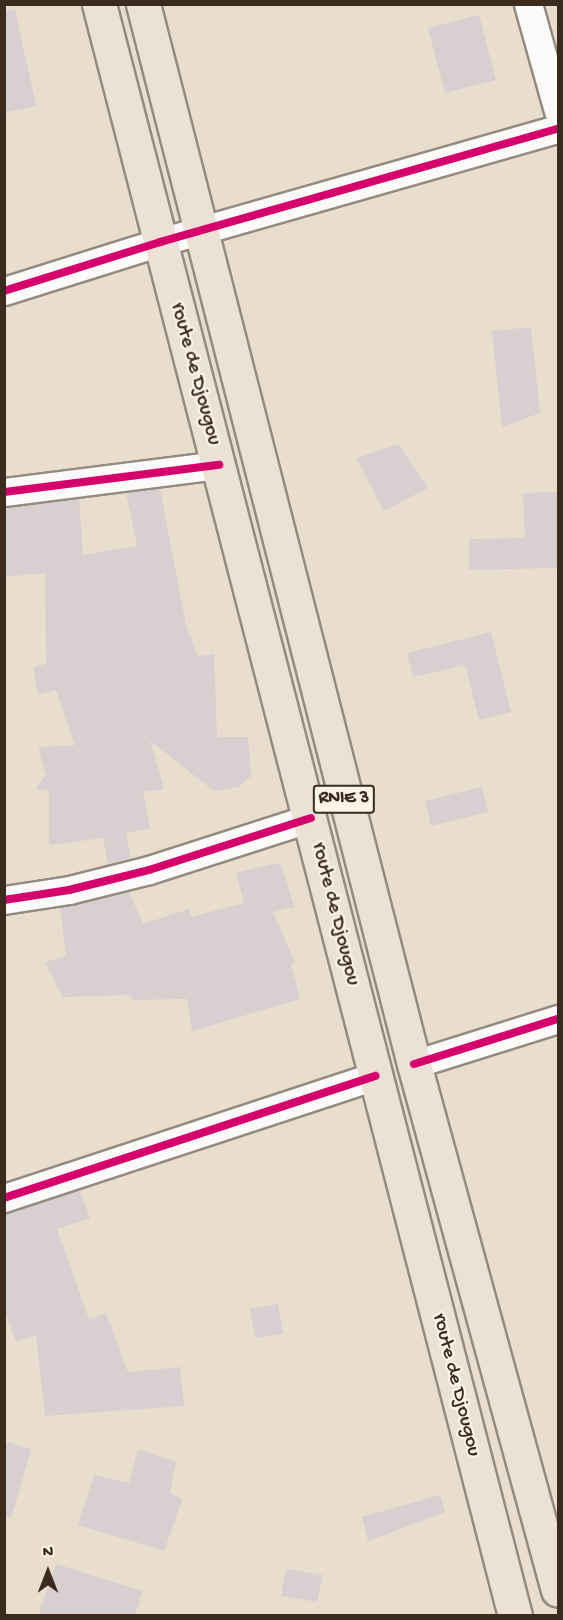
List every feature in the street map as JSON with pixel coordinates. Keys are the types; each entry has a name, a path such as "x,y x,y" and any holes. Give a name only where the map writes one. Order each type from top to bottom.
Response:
{"highway":[{"name":"route de Djougou","path":"99,4 311,818 515,1616"},
{"name":"route de Djougou","path":"143,4 203,230 414,1064 558,1590"}],"street":[{"path":"528,4 558,111"},
{"path":"4,291 160,242 558,129"},
{"path":"4,492 219,465"},
{"path":"4,900 69,890 149,870 311,818"},
{"path":"414,1064 558,1019"},
{"path":"4,1198 376,1076"}],"building":[{"path":"15,10 36,106 4,113 4,11"},
{"path":"479,15 496,80 445,93 428,28"},
{"path":"531,327 540,413 502,427 492,331"},
{"path":"398,444 428,488 384,511 356,458"},
{"path":"160,488 186,626 198,656 214,654 217,737 248,737 251,776 239,787 214,791 150,741 164,789 143,792 150,828 126,833 131,858 108,864 103,838 49,845 49,790 36,789 46,775 38,747 75,745 56,690 38,695 33,667 46,664 45,573 4,577 4,508 79,498 83,555 137,546 126,493"},
{"path":"558,492 558,568 469,570 469,539 525,538 523,493"},
{"path":"491,632 511,712 479,720 465,665 413,677 407,653"},
{"path":"482,787 488,812 431,826 425,801"},
{"path":"271,864 281,864 294,907 273,912 295,962 291,964 300,999 192,1031 187,999 132,1000 131,995 63,997 45,962 66,956 60,907 129,892 143,924 189,909 191,917 244,903 236,873"},
{"path":"80,1190 90,1218 57,1229 89,1319 106,1313 128,1372 180,1367 184,1406 45,1416 36,1335 16,1342 4,1309 4,1213"},
{"path":"278,1304 283,1334 255,1338 250,1309"},
{"path":"4,1441 31,1449 11,1518 4,1517"},
{"path":"138,1449 176,1462 170,1492 182,1500 164,1551 78,1525 94,1475 129,1483"},
{"path":"440,1495 445,1512 368,1541 362,1517"},
{"path":"56,1564 142,1591 135,1616 38,1616"},
{"path":"286,1569 323,1575 317,1602 281,1596"}],"cycle path":[{"path":"4,291 160,242 558,129"},
{"path":"4,492 219,465"},
{"path":"4,900 69,890 149,870 311,818"},
{"path":"414,1064 558,1019"},
{"path":"4,1198 376,1076"}]}
